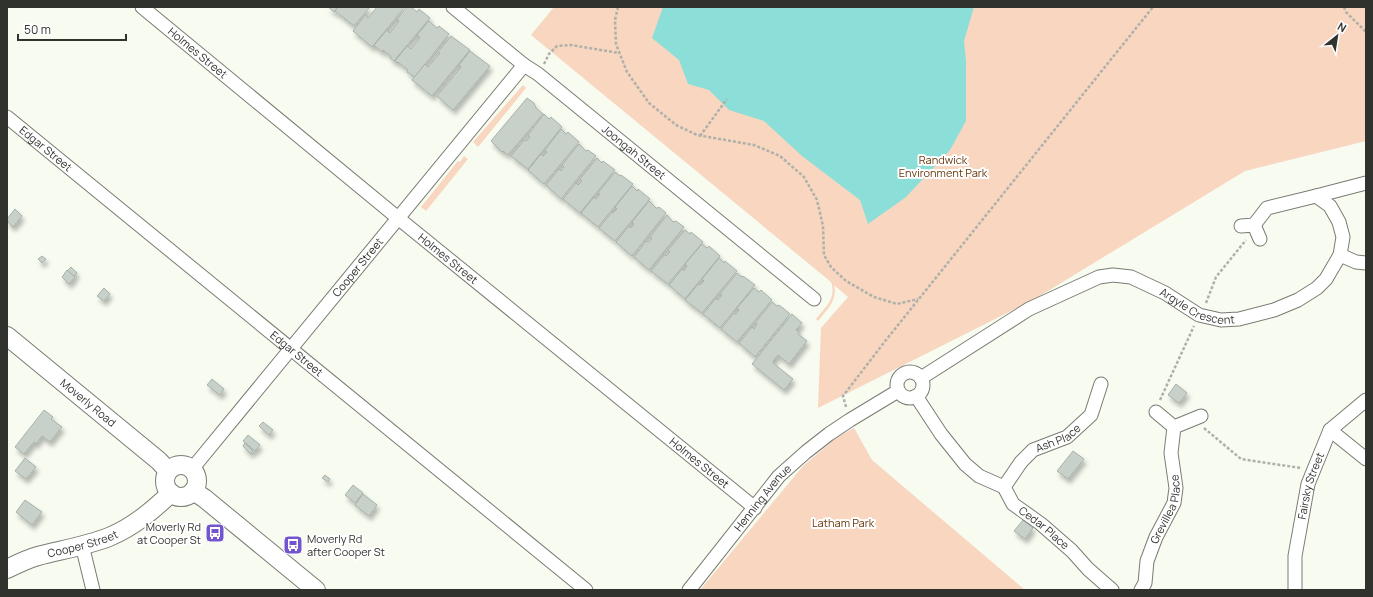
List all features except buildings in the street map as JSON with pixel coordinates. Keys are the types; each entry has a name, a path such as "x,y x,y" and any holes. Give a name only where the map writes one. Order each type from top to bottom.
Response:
{"street":[{"name":"Holmes Street","path":"142,7 398,218 755,508"},
{"name":"Joongah Street","path":"453,7 538,74 814,299"},
{"name":"Cooper Street","path":"192,470 524,64"},
{"name":"Edgar Street","path":"7,117 586,590"},
{"path":"1241,226 1257,231 1267,208 1366,183"},
{"name":"Argyle Crescent","path":"921,378 1029,309 1099,277 1113,275 1131,278 1221,320 1239,319 1274,310 1298,300 1317,288 1326,279 1340,255 1343,237 1339,222 1330,206 1316,196"},
{"path":"1340,255 1356,262 1366,263"},
{"name":"Moverly Road","path":"7,336 159,461 168,471"},
{"path":"908,371 913,372 921,378 923,383 922,388 920,393 916,396 911,398 906,397 901,395 898,391 897,381 903,373 908,371"},
{"name":"Ash Place","path":"1004,487 1021,462 1033,450 1067,438 1091,415 1101,384"},
{"path":"850,420 898,391"},
{"path":"916,396 940,434 965,464 979,476 1004,487"},
{"name":"Fairsky Street","path":"1294,590 1295,556 1308,484 1330,430 1366,400"},
{"path":"1156,412 1174,427 1197,418"},
{"name":"Henning Avenue","path":"689,590 780,476 806,452 850,420"},
{"name":"Grevillea Place","path":"1141,590 1145,583 1147,560 1156,538 1174,503 1176,488 1171,453 1174,427"},
{"path":"1330,430 1366,459"},
{"path":"180,465 188,466 196,478 193,491 180,497 170,493 164,480 168,471 171,467 180,465"},
{"name":"Cedar Place","path":"1004,487 1013,504 1041,524 1072,551 1088,569 1112,590"},
{"path":"193,491 204,498 316,590"},
{"name":"Cooper Street","path":"7,569 36,557 107,537 128,527 154,509 170,493"},
{"path":"82,545 93,590"}],"path":[{"path":"618,7 614,20 616,44 627,72 649,103 676,125 700,136 754,145 780,156 804,177 817,200 823,226 824,255 831,267 846,281 874,297 897,304 919,299"},
{"path":"850,420 843,396 1153,7"},
{"path":"1344,7 1346,12 1366,32"},
{"path":"538,74 549,54 557,46 571,45 619,53"},
{"path":"700,136 727,99"},
{"path":"1156,412 1216,277 1257,231"},
{"path":"1197,418 1241,459 1314,470"}],"green space":[{"name":"Randwick Environment Park","path":"554,7 1366,7 1366,141 1245,171 1033,300 818,408 821,328 848,297 834,285 835,290 833,300 818,321 816,319 831,298 831,282 531,35"},
{"path":"523,85 526,88 478,147 473,142"},
{"path":"464,156 468,159 426,211 421,207 458,161 460,162"},
{"name":"Latham Park","path":"854,428 872,460 1025,590 700,590 803,466 836,438"}],"water":[{"path":"663,7 974,7 964,41 966,61 966,121 950,150 906,197 868,224 860,200 802,156 764,121 729,110 709,90 688,84 679,60 652,38"}],"place":[{"name":"Moverly Rd at Cooper St","path":"215,533"},
{"name":"Moverly Rd after Cooper St","path":"293,545"}]}
